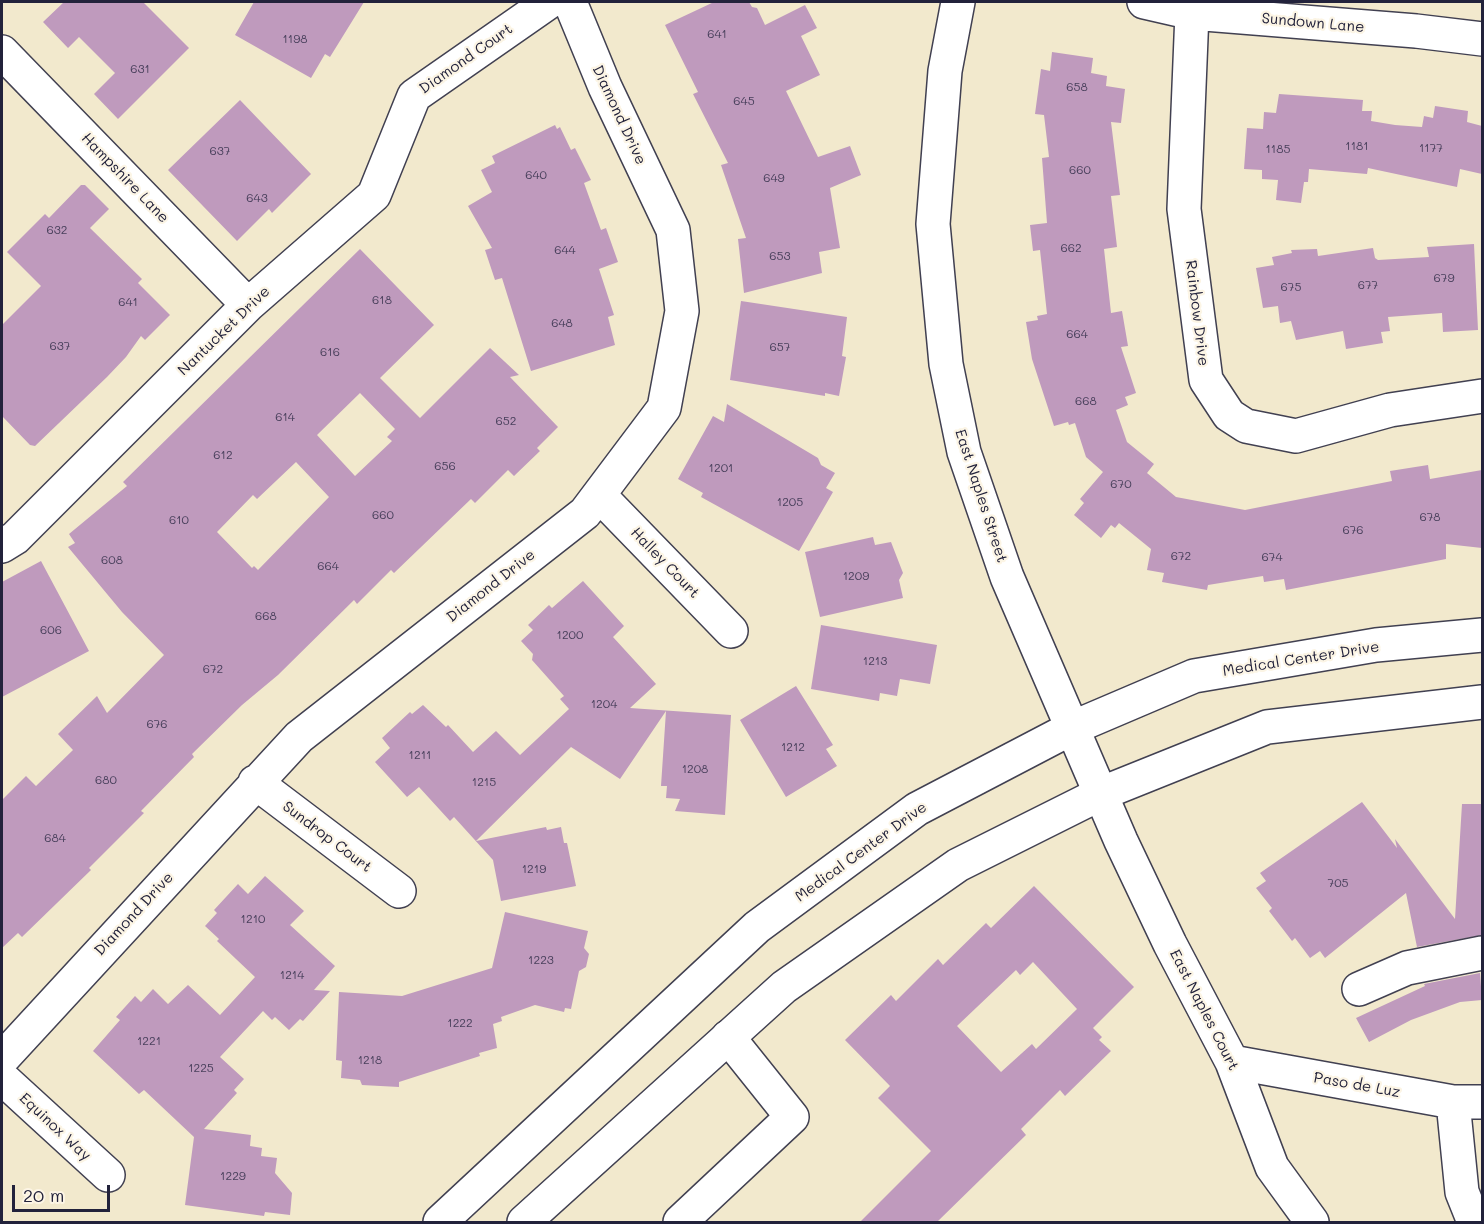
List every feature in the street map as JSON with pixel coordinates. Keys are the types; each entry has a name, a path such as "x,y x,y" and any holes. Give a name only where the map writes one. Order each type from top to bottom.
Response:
{"street":[{"name":"Diamond Court","path":"414,96 549,2"},
{"name":"Diamond Drive","path":"2,1059 255,782 299,737 585,513 664,408 682,311 673,230 605,87 570,2"},
{"name":"East Naples Street","path":"958,2 945,71 933,224 946,364 964,452 1007,577 1100,794"},
{"name":"Sundown Lane","path":"1144,2 1191,13 1416,31 1482,39"},
{"name":"Rainbow Drive","path":"1191,13 1184,209 1206,380 1229,415 1246,426 1296,436 1390,410 1482,396"},
{"name":"Hampshire Lane","path":"2,52 248,304"},
{"name":"Nantucket Drive","path":"2,546 15,538 248,304 374,195 414,96"},
{"name":"Halley Court","path":"598,495 731,631"},
{"name":"Medical Center Drive","path":"440,1222 757,927 917,809 1072,728 1194,676 1376,645 1482,635"},
{"path":"524,1222 784,987 958,865 1100,794 1267,727 1482,702"},
{"name":"Sundrop Court","path":"255,782 399,891"},
{"name":"East Naples Court","path":"1100,794 1170,944 1232,1062 1272,1167 1312,1222"},
{"path":"1359,989 1407,968 1482,952"},
{"path":"680,1222 792,1117 728,1037"},
{"name":"Paso de Luz","path":"1232,1062 1468,1102"},
{"name":"Equinox Way","path":"2,1078 108,1176"},
{"path":"1468,1102 1462,1192 1474,1222"}],"building":[{"path":"64,2 143,2 189,48 118,119 94,94 115,73 79,37 68,48 43,22"},
{"path":"254,2 364,2 330,57 325,54 311,78 235,35"},
{"path":"714,2 749,2 752,7 757,8 765,25 805,5 817,28 801,36 820,75 786,91 818,157 850,146 861,175 830,188 840,248 819,252 822,273 744,293 738,239 746,238 721,165 728,163 693,94 698,92 665,25"},
{"path":"1052,52 1093,58 1091,73 1107,76 1106,86 1125,89 1121,123 1111,122 1120,195 1111,196 1117,247 1104,249 1111,313 1122,311 1128,346 1121,347 1136,393 1125,397 1128,405 1116,410 1127,442 1154,464 1147,473 1176,497 1245,510 1392,481 1390,471 1428,465 1430,479 1482,470 1482,548 1446,544 1446,559 1286,590 1284,579 1264,582 1263,576 1208,585 1207,590 1162,582 1164,573 1147,570 1151,549 1119,523 1115,528 1111,525 1101,538 1074,515 1084,503 1080,499 1103,472 1086,457 1075,423 1069,425 1068,422 1054,426 1032,359 1026,322 1038,320 1037,316 1047,314 1040,250 1033,251 1030,225 1047,223 1042,158 1049,157 1044,115 1035,114 1041,69 1050,71"},
{"path":"1279,94 1363,100 1362,111 1372,111 1371,121 1395,125 1422,127 1424,116 1433,118 1435,106 1468,111 1467,122 1482,126 1482,174 1460,169 1457,187 1368,168 1367,174 1309,169 1308,182 1304,182 1301,203 1276,200 1278,180 1262,179 1262,170 1244,169 1247,128 1263,129 1264,112 1276,113"},
{"path":"240,100 311,174 272,213 269,209 237,241 168,170"},
{"path":"555,125 557,129 560,127 571,150 575,148 591,180 584,183 601,230 606,228 618,262 599,269 614,315 608,317 615,345 531,371 502,278 495,280 485,250 492,248 468,206 492,192 481,170 495,163 492,156"},
{"path":"81,185 85,185 109,209 90,228 142,279 138,283 170,315 145,340 141,336 126,357 107,377 35,446 30,445 2,416 2,325 41,286 7,252 45,214 49,218"},
{"path":"1474,244 1478,330 1443,332 1442,313 1388,317 1390,331 1381,332 1383,343 1346,349 1343,331 1296,340 1291,321 1280,323 1278,306 1263,308 1256,268 1274,265 1272,257 1292,253 1291,250 1317,249 1318,256 1373,248 1375,258 1378,260 1429,257 1427,247"},
{"path":"360,249 434,325 380,378 420,418 490,348 519,375 510,377 558,427 537,448 540,451 514,476 508,470 475,503 471,499 394,573 391,570 357,604 354,600 278,675 242,705 192,754 194,757 141,811 144,813 89,868 91,870 22,937 18,933 2,948 2,800 26,776 36,786 73,750 58,734 97,696 107,713 164,655 122,612 68,547 75,543 69,534 127,486 123,482","holes":["360,393 395,429 387,437 392,441 355,476 317,435","296,462 329,497 258,570 254,566 252,568 217,532 253,495 257,499"]},
{"path":"741,301 847,317 842,356 846,357 839,396 825,393 825,396 730,380"},
{"path":"727,404 818,458 821,465 835,473 826,488 833,492 799,551 701,497 703,493 678,479 713,416 724,422"},
{"path":"873,537 875,545 891,542 903,573 899,580 903,598 820,617 805,552"},
{"path":"41,561 89,651 2,697 2,582"},
{"path":"583,581 624,626 613,637 656,684 630,708 731,715 725,815 675,811 680,799 666,798 667,786 661,786 666,711 620,779 571,747 476,841 546,827 547,830 561,827 564,843 567,843 576,886 501,901 493,860 454,817 450,821 419,787 407,797 375,762 390,748 382,738 410,712 412,714 423,705 446,727 448,725 473,752 496,731 520,755 569,709 560,699 564,696 532,660 533,654 521,641 533,630 528,625 549,605 552,608"},
{"path":"821,625 937,645 930,684 900,679 897,696 880,693 879,701 811,689"},
{"path":"796,686 833,745 826,749 837,766 786,797 740,720"},
{"path":"1362,802 1397,848 1395,839 1455,919 1462,804 1482,804 1482,935 1417,947 1406,893 1325,958 1320,951 1310,958 1295,938 1292,941 1269,911 1272,908 1256,888 1266,881 1260,873"},
{"path":"265,876 304,911 290,925 335,966 314,990 330,991 303,1021 300,1019 289,1030 275,1017 272,1020 263,1011 220,1057 244,1079 234,1090 237,1093 204,1129 251,1135 250,1146 262,1148 261,1156 277,1158 275,1173 292,1193 290,1215 265,1212 264,1216 185,1205 194,1137 144,1090 139,1094 93,1051 120,1020 116,1017 135,996 141,1002 153,989 168,1004 188,985 220,1015 255,977 217,941 219,939 205,926 217,913 214,910 238,884 248,894"},
{"path":"1034,886 1134,987 1093,1028 1102,1037 1099,1040 1111,1051 1065,1096 1060,1090 1021,1129 1026,1135 937,1222 860,1222 931,1151 878,1098 890,1086 845,1040 891,995 896,1001 938,959 943,965 986,923 991,928","holes":["1033,962 1077,1009 1036,1049 1032,1044 1001,1072 957,1026 1016,970 1020,975"]},
{"path":"505,912 588,931 584,948 589,954 586,967 579,971 571,1009 565,1008 564,1012 535,1005 501,1017 502,1021 493,1024 497,1048 479,1053 480,1056 399,1082 399,1087 362,1085 360,1080 341,1078 342,1061 336,1060 339,992 402,996 492,968"},
{"path":"1480,973 1482,1000 1460,1002 1411,1020 1369,1042 1356,1018 1425,986 1424,984"}]}
